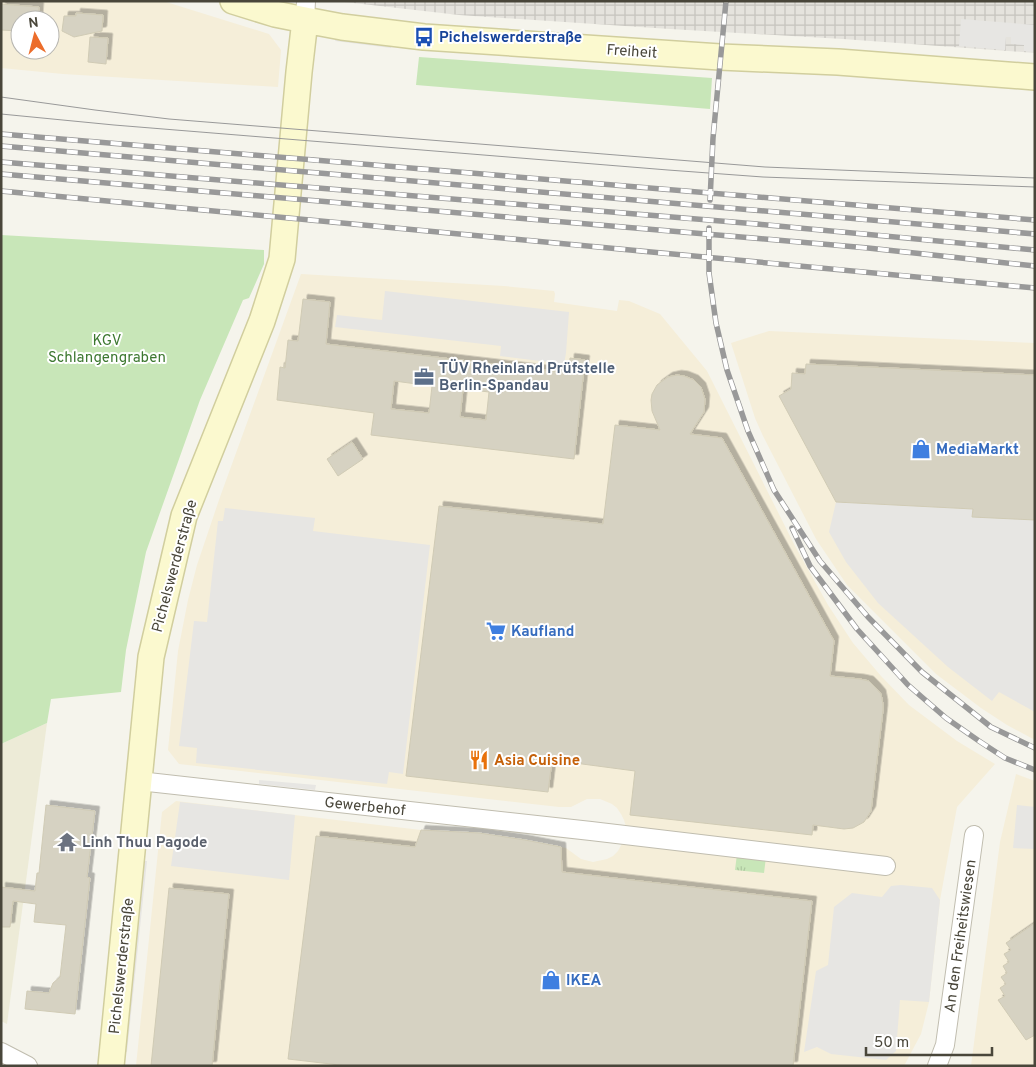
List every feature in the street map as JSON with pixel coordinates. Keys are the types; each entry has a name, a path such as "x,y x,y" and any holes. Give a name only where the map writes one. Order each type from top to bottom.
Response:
{"street":[{"name":"Freiheit","path":"233,1 275,14 305,11 342,27 424,37 838,62 1035,77"},
{"name":"Pichelswerderstraße","path":"111,1066 151,658 184,516 262,321 282,259 305,11"},
{"name":"Gewerbehof","path":"139,781 886,866"},
{"name":"An den Freiheitswiesen","path":"938,1066 945,1045 974,835"},
{"path":"1,1052 28,1066"}],"shaded area":[{"path":"1,1 163,1 269,34 281,50 278,87 63,74 1,68"},
{"path":"336,1 1035,1 1035,53 459,15"},
{"path":"961,19 1035,25 1035,52 1024,51 1024,45 1011,44 1011,37 1006,37 1005,50 959,46"},
{"path":"336,36 392,43 391,48 335,41"},
{"path":"301,274 504,286 554,291 554,302 617,311 619,300 629,301 660,314 707,371 795,546 828,605 853,643 909,705 957,741 995,764 957,807 940,900 929,1002 921,1034 904,1066 136,1066 162,812 176,801 421,830 479,833 566,848 581,859 593,862 613,856 625,838 626,827 621,814 612,804 600,799 587,799 571,807 559,807 179,764 168,750 178,651 197,565"},
{"path":"385,291 569,312 564,364 500,356 501,346 335,327 337,315 382,320"},
{"path":"769,331 1035,343 1035,740 981,708 936,674 847,585 816,539 755,418 731,343"},
{"path":"836,502 973,509 972,516 1035,520 1035,712 999,692 992,701 948,667 878,603 846,562 829,532"},
{"path":"225,508 315,518 313,531 430,545 403,774 389,772 387,784 196,763 197,748 179,746 194,621 207,622 218,521 223,521"},
{"path":"47,723 7,1024 1,1021 1,744"},
{"path":"1016,774 1035,781 1035,1066 971,1066 1000,842"},
{"path":"259,780 316,785 315,790 259,784"},
{"path":"180,802 295,815 289,880 171,866"},
{"path":"1017,805 1035,807 1035,849 1013,848"},
{"path":"142,861 147,861 127,1052 122,1051"},
{"path":"891,886 932,888 940,900 929,1002 900,1000 896,1051 886,1060 831,1054 817,1047 804,1052 816,971 828,965 834,907 852,893 882,897"}],"green space":[{"path":"419,57 712,78 710,109 416,85"},
{"name":"KGV Schlangengraben","path":"1,235 264,250 264,264 249,298 243,300 200,400 146,552 126,650 121,692 51,699 47,723 1,744"},
{"path":"737,854 766,857 764,873 735,870"}],"building":[{"path":"1,4 39,7 39,10 10,10 10,30 1,30"},
{"path":"76,13 103,15 102,31 74,37 62,31 64,16 76,16"},
{"path":"90,37 108,38 106,64 88,62"},
{"name":"TÜV Rheinland Prüfstelle Berlin-Spandau","path":"303,299 330,302 326,344 569,373 570,358 585,360 574,459 371,435 374,413 277,400 280,367 285,368 288,340 298,341","holes":["394,381 432,386 429,413 391,409","463,389 489,392 486,420 460,417"]},
{"name":"MediaMarkt","path":"806,364 1035,375 1035,520 972,517 973,509 836,502 779,396 791,389 792,373 805,374"},
{"path":"677,375 694,380 701,387 705,399 704,412 690,434 722,438 834,641 830,676 869,681 881,694 883,710 871,811 864,822 853,828 844,829 813,825 812,835 630,815 635,771 552,760 548,792 406,776 439,506 603,524 615,425 660,430 652,411 652,394 657,385 668,377"},
{"path":"352,442 363,459 338,476 327,459"},
{"path":"46,805 95,811 87,877 90,878 75,1014 25,1009 27,991 49,993 53,983 60,977 66,925 34,922 36,904 13,901 10,927 1,927 1,887 35,891 37,873 39,873"},
{"name":"IKEA","path":"421,830 479,833 561,847 562,872 812,901 793,1066 348,1066 288,1059 316,836 415,847"},
{"path":"169,888 229,894 212,1066 151,1066"},
{"path":"1035,923 1035,1035 1026,1040 998,1000 1005,996 1000,988 1006,984 1001,977 1007,973 1003,966 1009,962 1004,954 1011,950 1006,943"}],"tram line":[{"path":"1,97 169,119 765,167 1035,178"},
{"path":"1,114 114,125 763,177 1035,187"}],"railway":[{"path":"710,200 713,138 726,1"},
{"path":"1,134 1035,220"},
{"path":"1,146 1035,234"},
{"path":"1,162 757,224 1035,250"},
{"path":"1,174 868,248 1035,266"},
{"path":"1,191 1035,288"},
{"path":"709,228 709,273 716,323 727,370 748,431 774,490 820,561 868,617 922,672 991,727 1035,748"},
{"path":"792,528 810,566 857,629 908,685 946,718 979,741 1005,758 1035,770"}],"place":[{"name":"Pichelswerderstraße","path":"424,37"},
{"name":"TÜV Rheinland Prüfstelle Berlin-Spandau","path":"424,377"},
{"name":"MediaMarkt","path":"921,449"},
{"name":"Kaufland","path":"496,631"},
{"name":"Asia Cuisine","path":"479,760"},
{"name":"Linh Thuu Pagode","path":"67,842"},
{"name":"IKEA","path":"551,980"}]}
